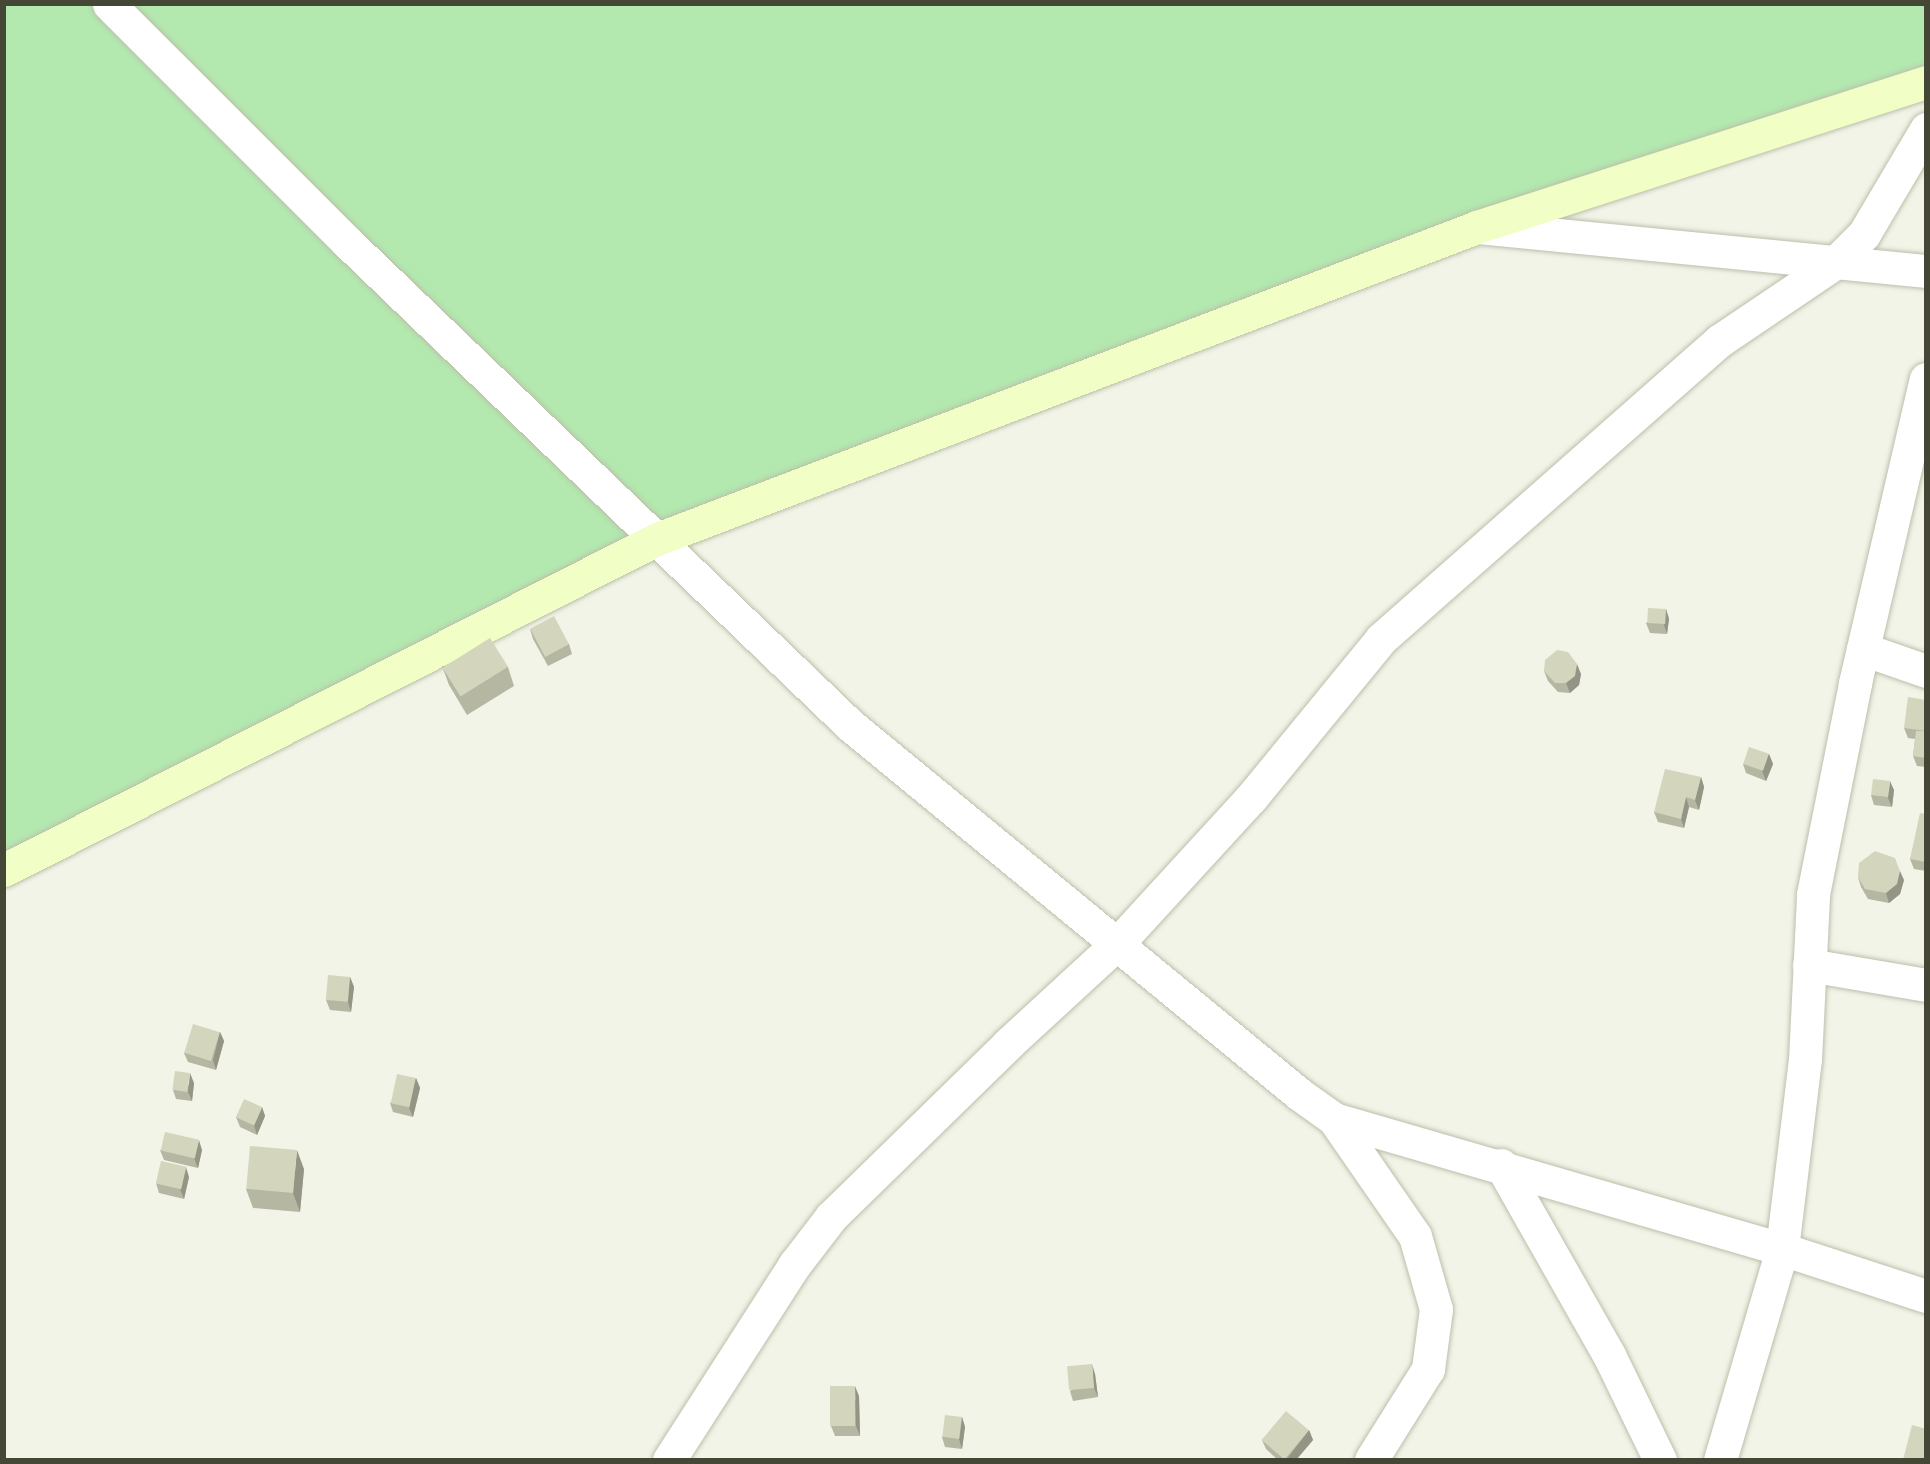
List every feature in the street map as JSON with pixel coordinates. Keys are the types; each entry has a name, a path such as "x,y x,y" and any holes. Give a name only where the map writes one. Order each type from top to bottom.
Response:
{"street":[{"path":"109,4 348,242 850,725 1299,1094 1334,1119 1407,1142 1501,1165 1782,1249 1926,1296"},
{"path":"4,870 657,539 1477,226 1926,82"},
{"path":"669,1460 795,1264 831,1217 1008,1044 1118,943 1251,798 1381,639 1719,341 1836,262 1864,234 1926,129"},
{"path":"1477,226 1926,271"},
{"path":"1720,1460 1782,1249 1805,1060 1813,894 1863,649 1926,379"},
{"path":"1863,649 1926,671"},
{"path":"1809,965 1926,985"},
{"path":"1334,1119 1415,1236 1436,1309 1428,1369 1371,1460"},
{"path":"1501,1165 1609,1355 1660,1460"}],"green space":[{"path":"5,5 1925,5 1925,75 660,530 5,854"}],"building":[{"path":"1648,608 1666,609 1665,624 1647,623"},
{"path":"554,616 569,644 545,657 530,629"},
{"path":"490,638 508,667 461,697 443,668"},
{"path":"1557,650 1568,652 1577,664 1575,676 1566,683 1555,683 1544,671 1545,660"},
{"path":"1908,697 1926,700 1926,731 1904,728"},
{"path":"1916,731 1926,731 1926,758 1913,756"},
{"path":"1749,747 1769,754 1763,771 1743,764"},
{"path":"1665,769 1701,777 1695,800 1686,797 1681,819 1654,812"},
{"path":"1873,779 1890,781 1888,797 1871,795"},
{"path":"1920,813 1926,814 1926,862 1910,859"},
{"path":"1875,851 1895,858 1900,871 1897,884 1886,893 1865,889 1858,877 1859,863"},
{"path":"328,975 350,977 348,1002 326,1000"},
{"path":"193,1024 220,1032 211,1061 184,1053"},
{"path":"175,1071 190,1073 187,1092 172,1090"},
{"path":"397,1074 416,1078 409,1107 391,1103"},
{"path":"244,1099 262,1107 254,1125 236,1117"},
{"path":"165,1132 199,1140 195,1158 161,1151"},
{"path":"250,1146 297,1150 293,1193 246,1189"},
{"path":"161,1161 186,1167 181,1189 156,1183"},
{"path":"1092,1364 1094,1388 1069,1390 1067,1366"},
{"path":"830,1386 855,1386 855,1426 830,1426"},
{"path":"1286,1411 1309,1430 1285,1459 1262,1440"},
{"path":"945,1415 962,1417 959,1439 942,1437"},
{"path":"1912,1425 1926,1429 1926,1460 1903,1460"}]}
